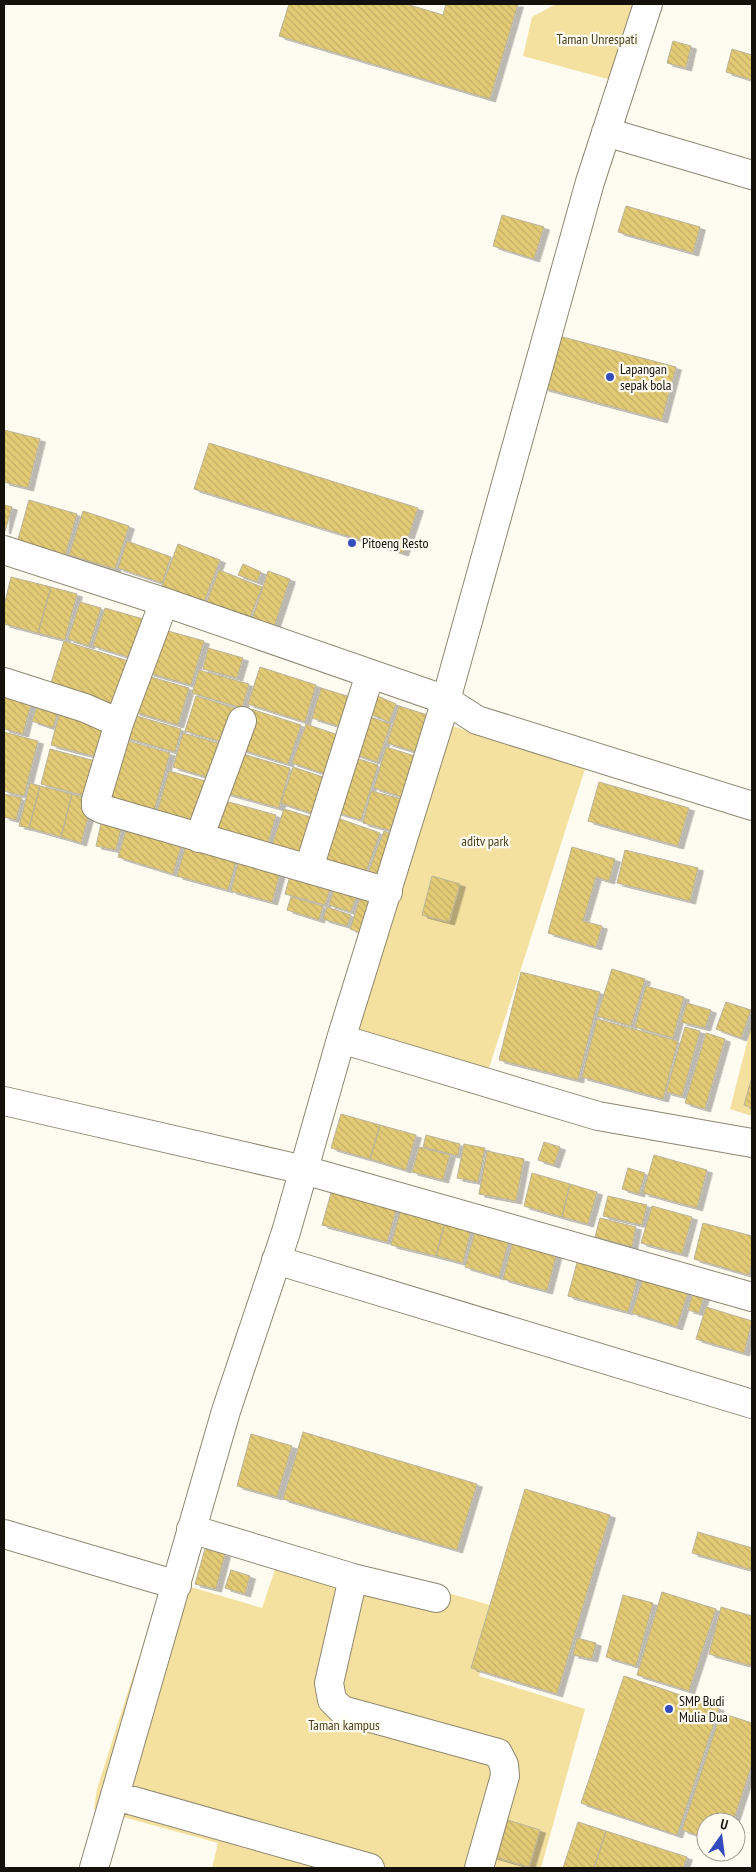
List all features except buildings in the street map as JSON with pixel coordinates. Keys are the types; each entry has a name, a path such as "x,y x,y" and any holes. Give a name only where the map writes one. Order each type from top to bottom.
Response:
{"street":[{"path":"94,1868 226,1411 304,1170 341,1039 446,700 587,192 648,4"},
{"path":"606,132 752,176"},
{"path":"4,550 164,602 446,700 477,720 752,806"},
{"path":"164,602 119,723 98,793 96,806 199,838 388,892"},
{"path":"309,868 370,674"},
{"path":"4,682 85,708 119,723"},
{"path":"199,838 242,721"},
{"path":"341,1039 598,1116 752,1143"},
{"path":"4,1101 261,1162 304,1170 752,1297"},
{"path":"276,1260 752,1404"},
{"path":"191,1529 353,1578 436,1598"},
{"path":"4,1534 177,1585"},
{"path":"353,1578 329,1683 332,1700 342,1710 498,1753 504,1765 505,1776 479,1868"},
{"path":"116,1796 370,1868"}],"green space":[{"name":"Taman Unrespati","path":"556,4 648,4 622,83 523,56 532,17"},
{"name":"aditv park","path":"446,724 585,769 481,1093 342,1048"},
{"path":"752,1023 752,1116 730,1109"},
{"name":"Taman kampus","path":"283,1546 497,1607 479,1676 585,1709 541,1868 212,1868 218,1843 94,1809 97,1789 164,1579 262,1608"}],"place":[{"name":"Lapangan sepak bola","path":"610,377"},
{"name":"Pitoeng Resto","path":"352,543"},
{"name":"SMP Budi Mulia Dua","path":"669,1709"}]}
